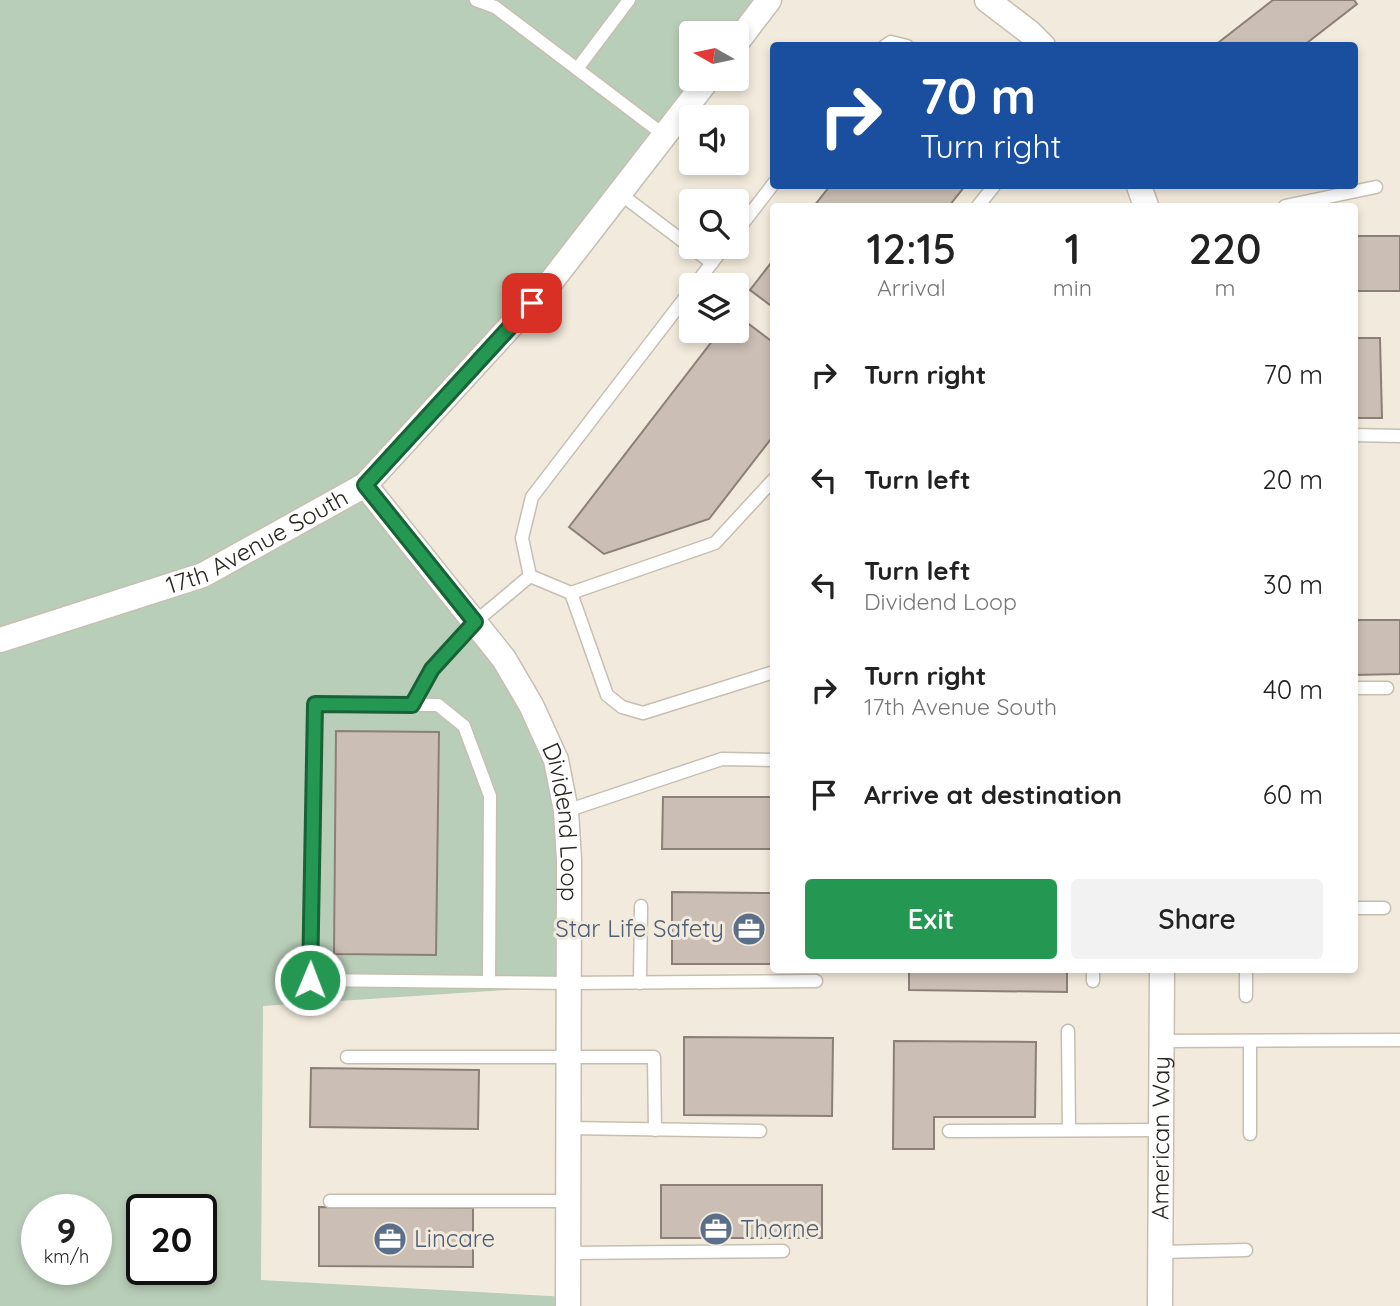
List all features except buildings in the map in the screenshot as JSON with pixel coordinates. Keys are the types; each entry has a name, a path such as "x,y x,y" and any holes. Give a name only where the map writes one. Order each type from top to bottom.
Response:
{"street":[{"path":"749,26 769,0"},
{"path":"987,0 1039,42"},
{"name":"17th Avenue South","path":"0,639 203,575 365,485 550,283 699,91"},
{"name":"Dividend Loop","path":"365,485 504,659 531,705 556,760 566,811 569,860 568,1306"},
{"name":"American Way","path":"1160,1306 1162,973"}],"lane":[{"path":"476,0 495,7 664,135"},
{"path":"577,69 629,0"},
{"path":"1299,203 1376,187"},
{"path":"749,215 770,188"},
{"path":"980,203 992,189"},
{"path":"619,193 712,263"},
{"path":"704,273 715,259"},
{"path":"530,576 522,538 532,497 679,306"},
{"path":"1358,435 1400,436"},
{"path":"530,576 571,593 715,543 770,483"},
{"path":"412,705 432,669 475,622 530,576"},
{"path":"571,593 607,695 622,707 643,713 770,673"},
{"path":"1358,688 1387,688"},
{"path":"489,981 490,796 464,726 438,705 315,704 310,980 569,983 816,981"},
{"path":"566,811 722,759 770,760"},
{"path":"640,983 641,906"},
{"path":"1358,908 1384,908"},
{"path":"1246,973 1246,996"},
{"path":"1068,1031 1069,1130"},
{"path":"1162,1041 1400,1040"},
{"path":"1250,1041 1250,1133"},
{"path":"348,1056 654,1057 655,1130"},
{"path":"568,1128 760,1130"},
{"path":"949,1131 1161,1130"},
{"path":"330,1200 568,1201"},
{"path":"1160,1252 1246,1250"},
{"path":"568,1253 783,1251"}],"green space":[{"path":"0,0 769,0 749,21 679,21 679,91 698,91 686,105 679,105 679,113 365,484 504,659 556,760 566,986 263,1006 261,1280 568,1297 568,1306 0,1306"}],"place":[{"name":"Star Life Safety","path":"749,929"},
{"name":"Thorne","path":"716,1229"},
{"name":"Lincare","path":"390,1239"}],"route":[{"path":"310,980 315,704 412,705 432,669 475,622 365,485 532,303"}]}
